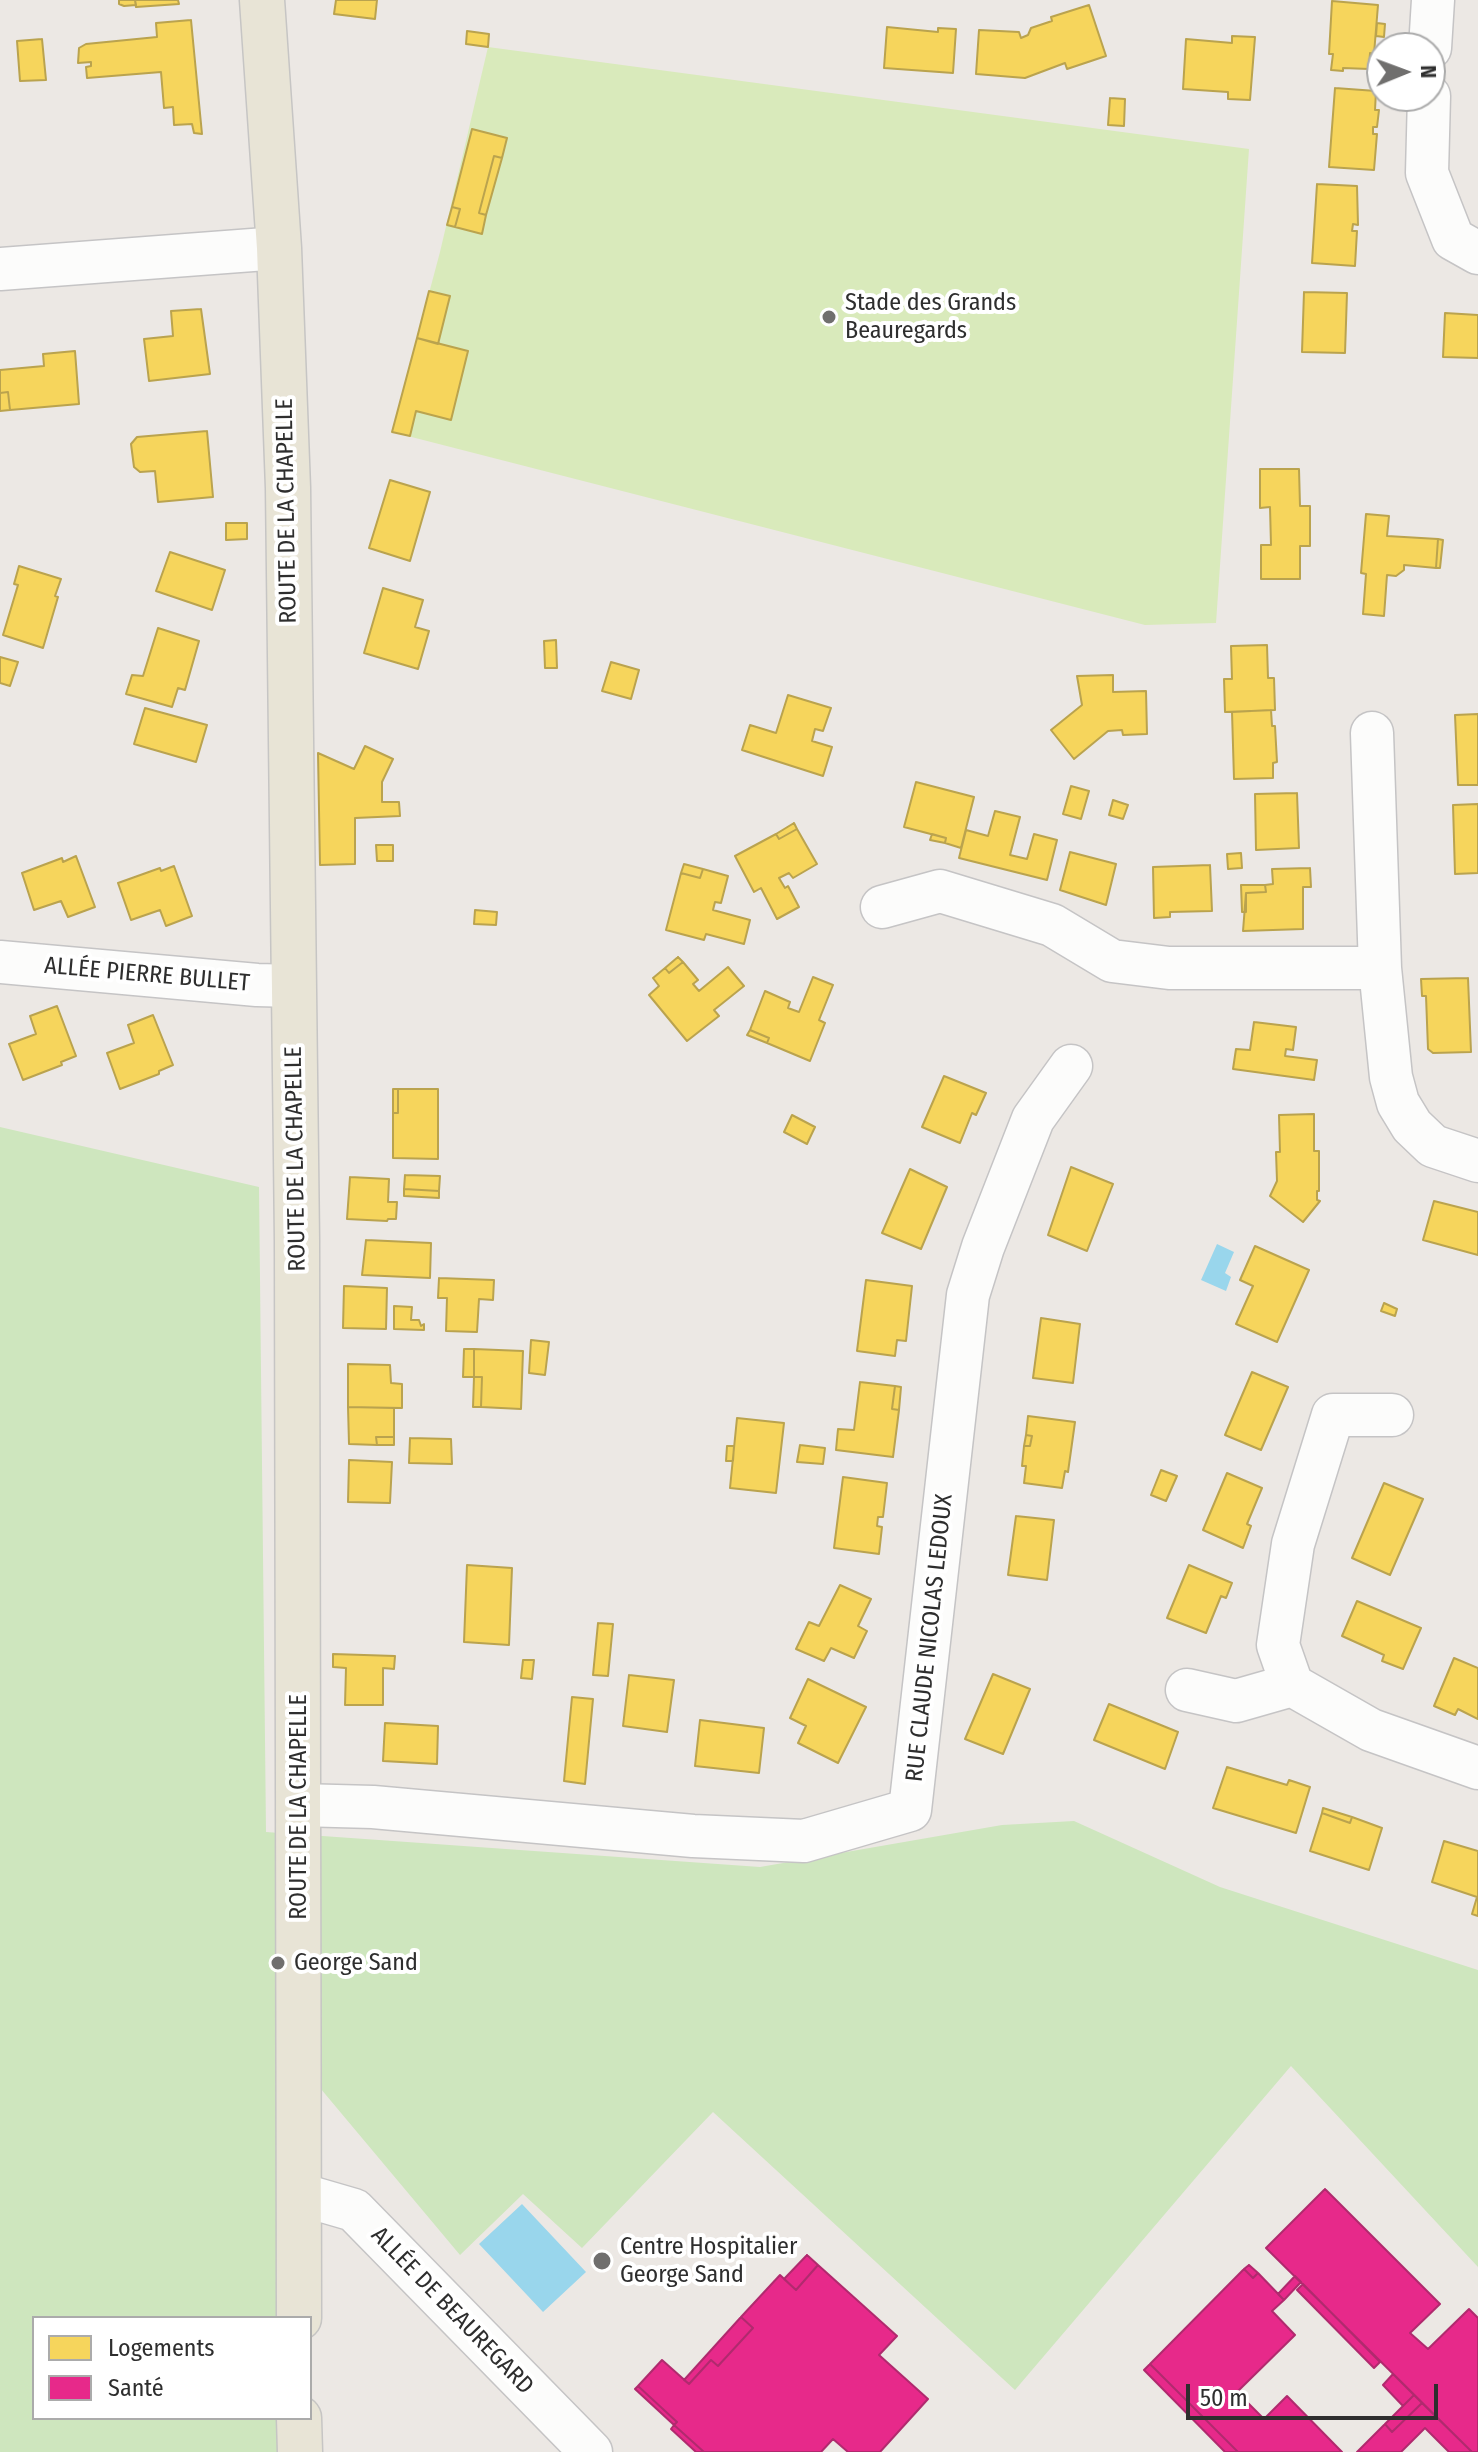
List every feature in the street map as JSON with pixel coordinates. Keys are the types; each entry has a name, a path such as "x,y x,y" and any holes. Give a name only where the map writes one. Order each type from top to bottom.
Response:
{"main road":[{"name":"ROUTE DE LA CHAPELLE","path":"262,0 279,248 288,488 299,1805 299,2316"},
{"path":"299,2420 300,2452"}],"street":[{"path":"1431,32 1433,0"},
{"path":"1429,112 1427,173 1453,239 1478,253"},
{"path":"0,269 279,248"},
{"path":"1372,733 1380,968 1391,1077 1398,1103 1412,1126 1433,1146 1478,1161"},
{"path":"882,907 940,891 1052,925 1112,961 1169,968 1380,968"},
{"name":"ALLÉE PIERRE BULLET","path":"0,962 294,986"},
{"name":"RUE CLAUDE NICOLAS LEDOUX","path":"299,1805 373,1807 693,1836 804,1841 910,1810 968,1295 983,1247 1033,1119 1071,1066"},
{"path":"1392,1415 1333,1415 1293,1544 1278,1645 1292,1685 1371,1730 1478,1768"},
{"path":"1187,1690 1236,1701 1292,1685"},
{"name":"ALLÉE DE BEAUREGARD","path":"299,2194 354,2210 591,2452"}],"green space":[{"name":"Stade des Grands Beauregards","path":"488,47 1249,149 1216,623 1145,625 392,432 440,252"},
{"path":"0,1127 259,1187 266,1832 760,1867 1002,1825 1074,1821 1220,1887 1478,1970 1478,2267 1291,2066 1015,2390 713,2112 582,2248 523,2194 460,2255 300,2064 299,2316 32,2316 32,2420 299,2420 300,2452 0,2452"}],"water":[{"path":"1217,1244 1234,1252 1225,1273 1231,1277 1226,1291 1201,1280"},
{"path":"522,2204 586,2272 543,2312 479,2244"}],"building: Logements":[{"path":"119,0 135,0 136,5 124,6 119,4"},
{"path":"135,0 178,0 179,4 136,7"},
{"path":"336,0 377,0 375,19 334,14"},
{"path":"1332,1 1378,5 1376,32 1366,32 1366,69 1331,70 1333,54 1329,54"},
{"path":"1089,5 1106,56 1067,69 1065,63 1025,78 976,74 979,30 1019,32 1021,38 1028,35 1031,28 1052,21 1051,17"},
{"path":"191,20 202,134 194,133 192,124 174,125 173,107 164,108 161,72 87,78 86,67 91,66 91,62 78,63 79,48 86,44 157,37 156,23"},
{"path":"1377,23 1385,24 1384,32 1376,32"},
{"path":"887,27 938,32 938,28 956,29 953,73 884,68"},
{"path":"467,31 489,34 488,47 466,44"},
{"path":"1232,36 1255,37 1250,100 1228,99 1228,92 1183,89 1186,39 1232,43"},
{"path":"42,39 46,80 20,81 17,41"},
{"path":"1335,88 1366,90 1366,112 1379,112 1377,127 1373,127 1373,134 1377,134 1374,170 1329,167"},
{"path":"1110,98 1125,99 1124,126 1108,125"},
{"path":"472,129 507,138 502,158 494,156 479,213 486,215 482,234 455,227 460,209 452,207"},
{"path":"494,156 502,158 486,215 479,213"},
{"path":"1317,184 1357,186 1358,225 1353,224 1352,231 1357,231 1355,266 1312,263"},
{"path":"452,207 460,209 455,227 447,225"},
{"path":"429,291 450,296 438,344 417,338"},
{"path":"1304,292 1347,293 1345,353 1302,352"},
{"path":"201,309 210,374 149,381 144,339 173,336 171,311"},
{"path":"1445,313 1478,315 1478,358 1443,357"},
{"path":"417,338 468,351 451,420 416,411 410,436 392,432"},
{"path":"75,351 79,404 10,410 8,392 0,393 0,370 44,366 43,354"},
{"path":"8,392 10,410 0,411 0,393"},
{"path":"207,431 213,497 158,502 155,471 140,472 134,467 131,444 137,437"},
{"path":"1260,469 1299,469 1300,506 1310,506 1310,546 1300,546 1300,579 1261,579 1261,545 1271,545 1270,507 1260,508"},
{"path":"390,480 430,492 410,561 369,548"},
{"path":"1366,514 1389,516 1387,536 1438,539 1436,568 1404,565 1404,570 1396,576 1387,575 1384,616 1363,614 1366,574 1361,573"},
{"path":"226,523 247,523 247,539 226,540"},
{"path":"1438,539 1443,540 1440,568 1436,568"},
{"path":"170,552 225,570 212,610 156,591"},
{"path":"19,566 61,579 43,648 3,635 18,585 14,584"},
{"path":"383,588 423,600 415,627 429,631 418,669 364,653"},
{"path":"158,628 199,641 185,690 178,688 172,707 126,694 132,675 143,676"},
{"path":"556,640 557,668 545,668 544,641"},
{"path":"1267,645 1268,678 1274,678 1275,710 1225,712 1224,679 1232,679 1231,646"},
{"path":"0,657 18,662 10,686 0,683"},
{"path":"611,662 639,670 631,699 602,691"},
{"path":"1113,675 1113,692 1146,691 1147,734 1123,735 1122,730 1108,731 1074,759 1051,730 1082,705 1077,676"},
{"path":"788,695 831,708 823,731 815,729 812,741 832,747 823,776 742,750 750,725 776,733"},
{"path":"145,708 207,725 196,762 134,744"},
{"path":"1271,710 1277,762 1273,763 1273,778 1234,779 1232,712"},
{"path":"1478,714 1478,785 1458,785 1455,715"},
{"path":"365,746 393,759 382,782 382,802 399,802 400,816 355,818 355,864 320,865 318,753 354,769"},
{"path":"916,782 974,797 961,848 945,843 946,838 904,827"},
{"path":"1071,786 1089,791 1081,819 1063,814"},
{"path":"1297,793 1299,848 1256,850 1255,794"},
{"path":"1113,800 1128,805 1123,819 1109,815"},
{"path":"1478,804 1478,873 1455,874 1453,805"},
{"path":"995,811 1020,817 1010,855 1027,859 1034,834 1057,840 1047,880 959,858 966,830 988,836"},
{"path":"794,823 797,829 779,839 776,834"},
{"path":"797,829 817,864 793,878 789,873 779,878 785,888 788,886 799,907 777,919 761,888 754,892 735,856 776,834 779,839"},
{"path":"932,834 946,838 945,843 930,840"},
{"path":"376,845 393,845 393,861 377,861"},
{"path":"1070,852 1116,864 1106,905 1060,890"},
{"path":"1241,853 1242,868 1228,869 1227,854"},
{"path":"76,856 95,907 68,917 61,901 34,910 22,873"},
{"path":"684,864 703,869 700,878 681,873"},
{"path":"1210,865 1212,911 1170,912 1170,917 1154,918 1153,867"},
{"path":"174,866 192,916 166,926 160,910 131,920 118,883"},
{"path":"1310,868 1311,887 1303,887 1303,929 1243,931 1246,893 1266,892 1265,885 1273,884 1272,869"},
{"path":"703,869 728,876 721,903 715,902 713,910 750,920 744,944 706,934 704,940 666,930 681,873 700,878"},
{"path":"1241,885 1265,885 1266,892 1246,893 1246,912 1242,912"},
{"path":"475,910 497,912 496,925 474,924"},
{"path":"678,957 683,962 669,973 665,968"},
{"path":"683,962 698,980 693,984 699,991 728,967 744,986 714,1010 719,1016 687,1041 649,995 659,986 653,978 665,968 669,973"},
{"path":"813,977 833,985 819,1020 825,1023 810,1061 767,1043 769,1038 750,1030 765,991 790,1002 788,1008 799,1012"},
{"path":"1468,978 1471,1052 1433,1053 1428,1049 1426,996 1422,996 1421,979"},
{"path":"57,1006 76,1056 61,1062 62,1065 23,1080 9,1044 36,1034 30,1016"},
{"path":"153,1015 173,1065 159,1071 159,1074 120,1089 107,1053 134,1043 128,1025"},
{"path":"1254,1022 1296,1027 1293,1050 1286,1049 1285,1056 1317,1060 1314,1080 1233,1069 1236,1049 1250,1050"},
{"path":"750,1030 769,1038 767,1043 747,1035"},
{"path":"944,1076 986,1093 976,1115 972,1113 960,1143 922,1127"},
{"path":"393,1089 398,1089 398,1113 393,1113"},
{"path":"398,1089 438,1089 438,1159 393,1158 393,1113 398,1113"},
{"path":"1314,1114 1314,1151 1319,1151 1317,1200 1320,1201 1303,1222 1270,1196 1277,1181 1279,1115"},
{"path":"792,1115 815,1127 807,1144 784,1132"},
{"path":"1071,1167 1113,1184 1087,1251 1048,1235"},
{"path":"910,1169 947,1187 921,1249 882,1233"},
{"path":"405,1175 440,1176 439,1191 404,1189"},
{"path":"350,1177 389,1179 388,1202 397,1202 396,1219 347,1219"},
{"path":"404,1189 439,1191 439,1198 404,1196"},
{"path":"1434,1201 1478,1212 1478,1255 1423,1240"},
{"path":"366,1240 431,1243 430,1278 362,1275"},
{"path":"1255,1246 1309,1270 1277,1342 1236,1324 1253,1286 1240,1280"},
{"path":"439,1278 494,1280 493,1300 479,1299 477,1332 446,1331 447,1298 438,1298"},
{"path":"866,1280 912,1286 906,1341 897,1340 895,1356 857,1351"},
{"path":"344,1286 387,1288 386,1329 343,1328"},
{"path":"1384,1303 1397,1309 1395,1316 1381,1311"},
{"path":"394,1306 412,1307 411,1320 419,1320 421,1326 424,1324 424,1330 394,1329"},
{"path":"1041,1318 1080,1324 1073,1383 1033,1378"},
{"path":"531,1340 549,1342 545,1375 529,1373"},
{"path":"464,1349 474,1349 474,1377 463,1377"},
{"path":"474,1349 523,1351 521,1409 481,1407 482,1377 474,1377"},
{"path":"348,1364 390,1365 391,1383 402,1384 402,1408 348,1407"},
{"path":"1252,1372 1288,1387 1261,1450 1225,1435"},
{"path":"474,1377 482,1377 481,1407 473,1407"},
{"path":"860,1382 895,1386 892,1409 899,1410 893,1457 836,1450 838,1429 854,1430"},
{"path":"895,1386 901,1387 899,1410 892,1409"},
{"path":"348,1407 394,1408 394,1437 376,1437 377,1445 349,1444"},
{"path":"1028,1416 1075,1422 1068,1472 1065,1471 1062,1488 1024,1483 1024,1446 1030,1446 1032,1436 1026,1435"},
{"path":"737,1418 784,1423 776,1493 730,1488"},
{"path":"1026,1435 1032,1436 1030,1446 1024,1446"},
{"path":"376,1437 394,1437 394,1445 377,1445"},
{"path":"410,1438 451,1439 452,1464 409,1463"},
{"path":"800,1445 825,1448 823,1464 797,1462"},
{"path":"727,1446 734,1446 733,1461 726,1461"},
{"path":"349,1460 392,1462 390,1503 348,1502"},
{"path":"1161,1470 1177,1476 1166,1501 1151,1495"},
{"path":"1227,1473 1262,1488 1247,1524 1251,1526 1243,1548 1203,1530"},
{"path":"843,1477 887,1483 883,1517 878,1517 877,1526 882,1527 879,1554 834,1548"},
{"path":"1384,1483 1423,1499 1390,1575 1352,1558"},
{"path":"1016,1516 1054,1520 1047,1580 1008,1575"},
{"path":"467,1565 512,1568 509,1645 464,1642"},
{"path":"1189,1565 1232,1583 1226,1598 1221,1596 1206,1633 1167,1618"},
{"path":"840,1585 871,1599 858,1626 867,1631 854,1658 831,1648 824,1661 796,1649 809,1622 819,1626"},
{"path":"1357,1601 1421,1628 1403,1669 1382,1661 1384,1655 1342,1636"},
{"path":"598,1623 613,1624 608,1676 593,1675"},
{"path":"333,1654 395,1656 394,1669 383,1668 383,1705 345,1705 346,1668 333,1667"},
{"path":"1454,1658 1478,1668 1478,1719 1458,1709 1455,1715 1434,1706"},
{"path":"523,1660 534,1660 532,1679 521,1678"},
{"path":"993,1674 1030,1689 1003,1754 965,1739"},
{"path":"629,1675 674,1680 667,1732 623,1726"},
{"path":"808,1679 866,1707 838,1763 798,1743 806,1726 790,1718"},
{"path":"572,1697 593,1699 585,1784 564,1781"},
{"path":"1109,1704 1178,1732 1165,1769 1094,1740"},
{"path":"700,1720 764,1728 759,1773 695,1766"},
{"path":"385,1723 438,1726 437,1764 383,1761"},
{"path":"1227,1767 1287,1785 1289,1780 1310,1787 1296,1833 1213,1808"},
{"path":"1323,1808 1352,1817 1350,1823 1322,1813"},
{"path":"1322,1813 1350,1823 1352,1817 1382,1828 1369,1870 1310,1851"},
{"path":"1444,1841 1478,1851 1478,1916 1472,1914 1477,1897 1432,1882"}],"building: Santé":[{"path":"1325,2189 1440,2304 1410,2333 1428,2349 1469,2309 1478,2318 1478,2452 1472,2452 1266,2248"},
{"path":"807,2255 818,2265 796,2290 784,2279"},
{"path":"818,2265 897,2336 879,2355 928,2399 880,2452 848,2452 833,2439 821,2452 704,2452 638,2386 662,2360 689,2384 711,2360 718,2366 753,2328 741,2317 780,2275 796,2290"},
{"path":"1249,2265 1258,2273 1253,2278 1244,2269"},
{"path":"1244,2269 1253,2278 1258,2273 1284,2300 1272,2311 1295,2335 1237,2392 1264,2419 1287,2396 1342,2452 1238,2452 1150,2364"},
{"path":"1295,2276 1301,2282 1284,2300 1278,2294"},
{"path":"1303,2284 1380,2362 1374,2368 1297,2290"},
{"path":"741,2317 753,2328 718,2366 711,2360 689,2384 684,2380"},
{"path":"1150,2364 1238,2452 1225,2452 1144,2370"},
{"path":"1393,2374 1414,2395 1403,2406 1383,2385"},
{"path":"638,2386 677,2422 674,2425 635,2389"},
{"path":"1414,2395 1422,2403 1392,2432 1385,2424"},
{"path":"1422,2403 1472,2452 1449,2452 1425,2428 1401,2452 1357,2452 1385,2424 1392,2432"},
{"path":"674,2425 704,2452 696,2452 671,2429"}],"place":[{"name":"Stade des Grands Beauregards","path":"829,317"},
{"name":"George Sand","path":"278,1963"},
{"name":"Centre Hospitalier George Sand","path":"602,2261"}]}
